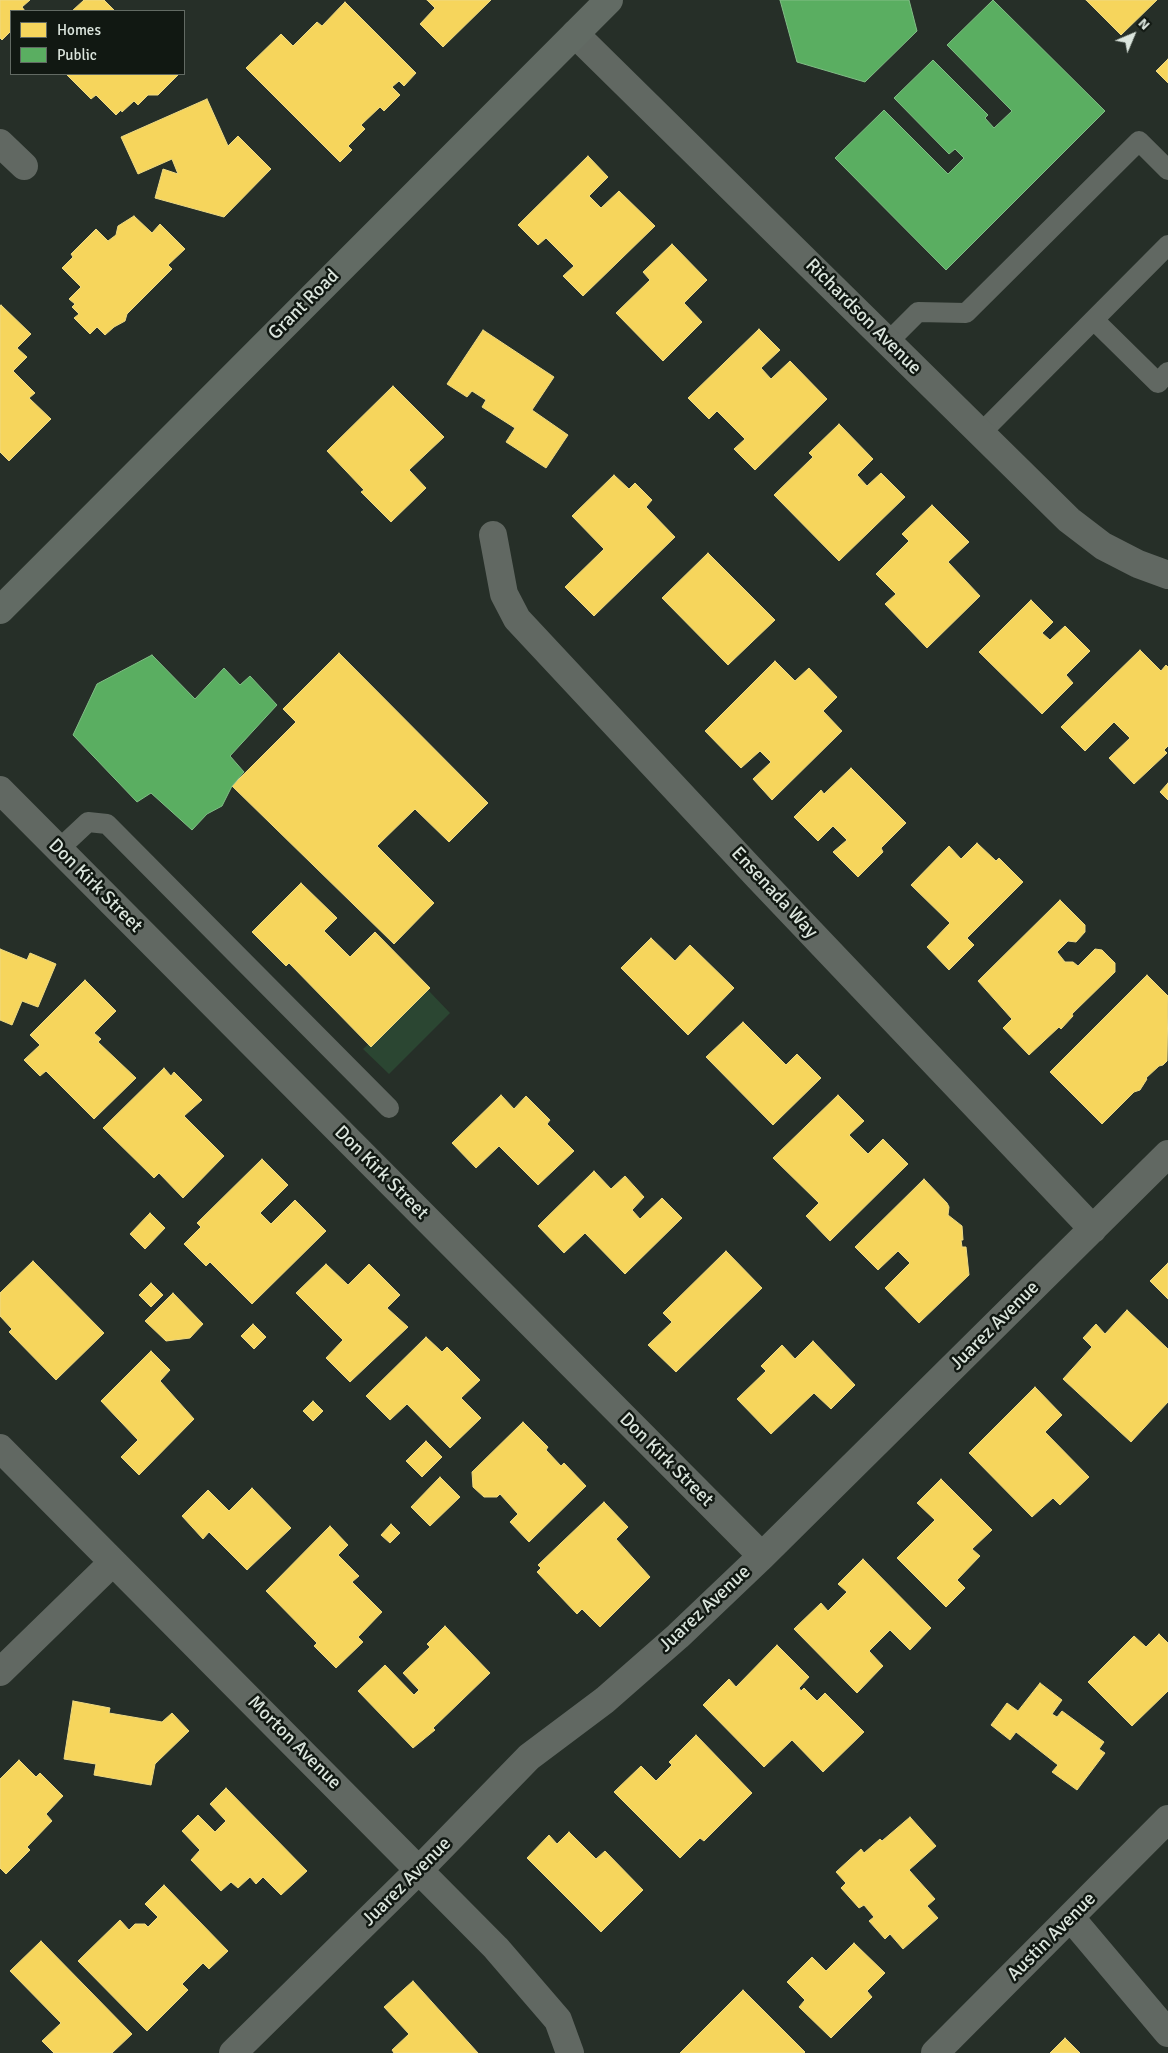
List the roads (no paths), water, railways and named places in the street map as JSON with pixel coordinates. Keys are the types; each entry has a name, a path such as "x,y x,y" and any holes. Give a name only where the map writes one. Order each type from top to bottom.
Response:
{"main road":[{"name":"Grant Road","path":"0,610 609,0"}],"street":[{"name":"Richardson Avenue","path":"575,34 1076,525 1103,546 1138,564 1168,575"},
{"path":"0,143 24,166"},
{"name":"Ensenada Way","path":"494,535 504,594 517,620 758,877 1093,1229"},
{"name":"Don Kirk Street","path":"0,790 762,1556"},
{"name":"Juarez Avenue","path":"233,2053 420,1869 529,1757 605,1700 678,1636 762,1556 1168,1154"},
{"name":"Morton Avenue","path":"0,1448 420,1869 496,1948 558,2020 570,2053"},
{"path":"0,1672 113,1562"},
{"name":"Austin Avenue","path":"935,2053 1168,1819"},
{"path":"1071,1918 1168,2033"}],"lane":[{"path":"888,342 918,312 966,313 1139,141 1168,170"},
{"path":"981,433 1168,245"},
{"path":"1094,320 1158,383 1168,372"},
{"path":"58,850 88,822 107,824 389,1108"}]}
